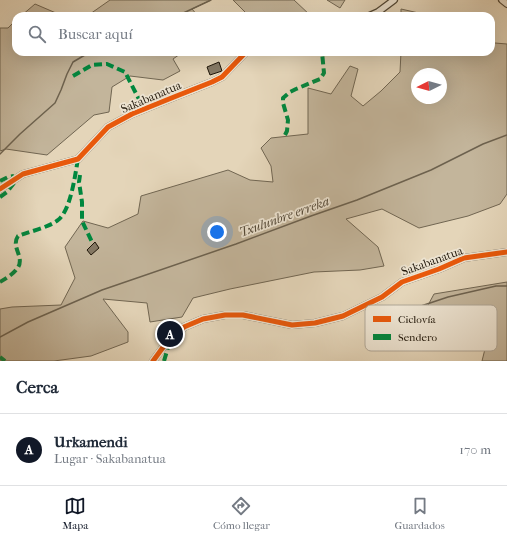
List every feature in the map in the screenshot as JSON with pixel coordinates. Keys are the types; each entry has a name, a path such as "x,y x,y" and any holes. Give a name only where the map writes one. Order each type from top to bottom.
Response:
{"street":[{"path":"378,12 394,0"},
{"path":"502,0 507,4"},
{"name":"Sakabanatua","path":"0,189 23,174 78,159 108,127 132,114 222,78 242,56"},
{"name":"Sakabanatua","path":"365,305 382,297 402,282 439,269 464,258 507,252"},
{"name":"Sakabanatua","path":"153,361 164,346 178,339 184,326 203,319 225,315 243,315 292,325 315,323 342,316 365,305"}],"shaded area":[{"path":"110,0 211,0 192,9 195,12 93,12"},
{"path":"233,0 294,0 307,12 245,12"},
{"path":"327,0 345,0 340,8"},
{"path":"35,4 54,12 26,12"},
{"path":"401,9 414,12 401,12"},
{"path":"12,24 12,56 177,56 173,59 180,71 163,80 130,76 112,87 109,112 94,115 47,155 6,149 0,151 0,28 8,28"},
{"path":"495,43 507,44 507,194 500,204 468,216 419,228 382,209 346,219 378,247 384,266 360,270 314,272 230,289 193,298 182,317 150,322 147,303 103,299 128,332 128,342 91,356 54,361 0,361 0,309 12,307 61,305 75,278 65,247 83,221 108,228 138,214 141,196 228,170 250,180 273,182 271,166 261,148 271,138 308,134 308,88 331,94 350,66 358,69 351,96 363,106 400,72 401,56 495,56"},
{"path":"507,282 507,361 482,361 484,351 497,351 497,305 428,305 434,294"}],"building":[{"path":"219,62 222,71 210,75 207,67"},
{"path":"95,242 99,248 91,255 87,250"},
{"path":"172,325 175,333 174,336 166,340 162,330"}],"waterway":[{"path":"186,12 211,0"},
{"path":"0,154 55,103 73,62 83,56"},
{"name":"Txulunbre erreka","path":"0,337 28,322 102,290 236,244 357,200 431,170 483,144 507,135"},
{"path":"424,305 448,297 496,286 507,286"}],"marked path":[{"path":"285,135 288,120 283,98 290,92 320,79 324,73 322,56"},
{"path":"73,76 92,65 107,64 125,72 144,109"},
{"path":"0,282 13,274 19,266 20,261 16,245 18,236 50,225 58,220 62,215 72,192 78,159"},
{"path":"80,175 79,182 82,202 82,221 93,244"},
{"path":"0,181 14,176"},
{"path":"0,197 7,192 14,183"},
{"path":"164,361 169,344"},
{"path":"0,357 5,361"}],"cycle path":[{"path":"0,189 23,174 78,159 108,127 132,114 222,77 242,56"},
{"path":"366,305 382,297 402,282 439,269 464,258 507,252"},
{"path":"153,361 164,346 178,339 180,332 184,327 203,319 225,315 243,315 292,325 315,323 343,316 365,305"}],"place":[{"name":"Urkamendi","path":"170,334"}]}
